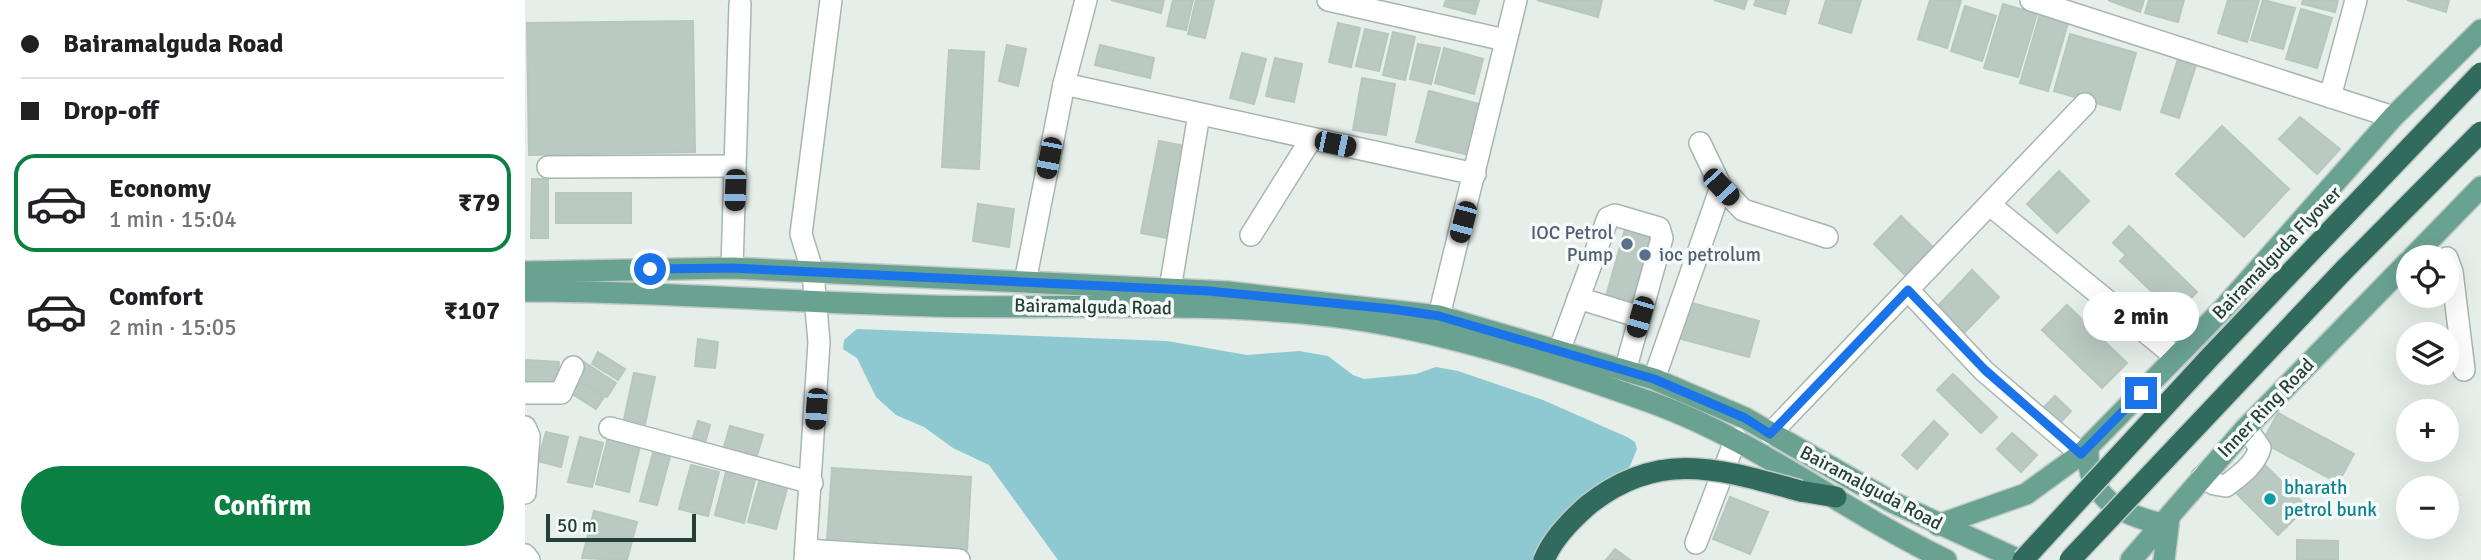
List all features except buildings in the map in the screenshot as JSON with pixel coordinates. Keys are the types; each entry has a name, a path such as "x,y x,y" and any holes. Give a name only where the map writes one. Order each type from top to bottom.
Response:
{"highway":[{"name":"Bairamalguda Flyover","path":"2021,560 2481,73"},
{"path":"2070,560 2334,281 2481,132"},
{"path":"1544,560 1573,517 1611,486 1656,471 1704,468 1836,497"}],"main road":[{"path":"1938,525 2026,494 2085,451 2224,308 2393,117 2481,30"},
{"path":"2425,245 2481,187"},
{"name":"Bairamalguda Road","path":"525,272 732,268 1025,282 1228,292 1439,316 1565,360 1654,404 1736,438 1936,558"},
{"name":"Inner Ring Road","path":"2131,560 2246,428 2396,274"},
{"path":"929,279 930,306"},
{"name":"Bairamalguda Road","path":"525,291 703,294 930,306 1227,309 1330,316 1625,371 1654,379 1745,418 1938,525 2021,560"},
{"path":"2085,451 2090,477 2100,493 2131,516 2166,521 2164,560"}],"street":[{"path":"831,0 801,234 813,272 819,342 812,483 805,555 959,560"},
{"path":"1025,282 1064,85 1086,0"},
{"path":"1328,0 1505,40"},
{"path":"1439,316 1516,0"},
{"path":"2031,0 2089,9 2330,97 2393,117"},
{"path":"2330,97 2356,0"},
{"path":"732,268 740,4"},
{"path":"1064,85 1475,174"},
{"path":"1770,434 2085,104"},
{"path":"1170,289 1199,114"},
{"path":"1251,235 1311,139"},
{"path":"1700,143 1721,187 1742,210 1827,237"},
{"path":"548,167 736,166"},
{"path":"1654,379 1721,187"},
{"path":"1990,205 2176,357"},
{"path":"1565,360 1578,298 1608,218 1615,215 1659,228 1661,238 1625,371"},
{"path":"2437,232 2442,245"},
{"path":"1908,290 1985,370 2085,451"},
{"path":"1578,298 1640,317"},
{"path":"2456,308 2463,370"},
{"path":"525,393 561,393 573,367"},
{"path":"525,427 529,436 525,493"},
{"path":"610,428 812,483"},
{"path":"1696,543 1736,438"},
{"path":"525,555 529,560"}],"water":[{"path":"857,329 1167,341 1247,355 1299,351 1328,356 1353,375 1364,379 1416,374 1436,367 1458,371 1543,400 1627,437 1635,442 1637,449 1630,466 1600,494 1554,560 1058,560 989,465 953,448 924,427 896,415 876,397 857,358 843,349 844,340"}],"place":[{"name":"IOC Petrol Pump","path":"1627,244"},
{"name":"ioc petrolum","path":"1645,255"},
{"name":"bharath petrol bunk","path":"2270,499"}],"route":[{"path":"650,269 732,268 1228,292 1392,309 1439,316 1654,379 1745,418 1770,434 1908,290 1985,370 2081,454 2141,393"}]}
